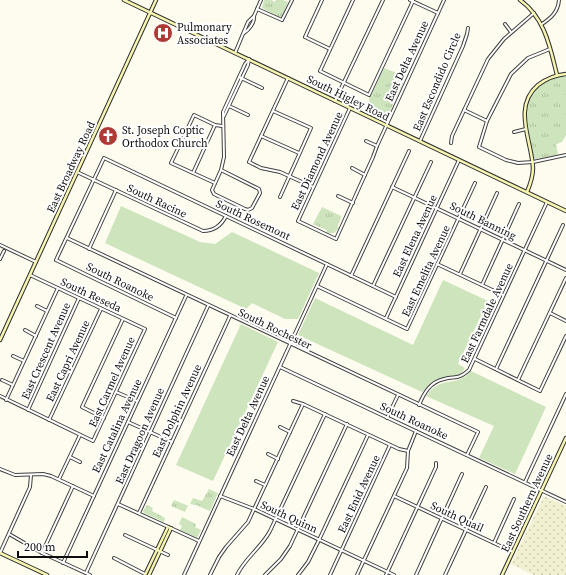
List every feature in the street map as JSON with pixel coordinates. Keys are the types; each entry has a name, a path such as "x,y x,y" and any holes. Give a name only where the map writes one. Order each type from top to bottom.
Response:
{"main road":[{"name":"South Higley Road","path":"124,0 566,211"},
{"name":"East Broadway Road","path":"0,340 156,0"},
{"path":"520,0 524,1 542,24 551,48 557,75"},
{"path":"527,192 532,179 533,162 526,129 525,111 527,102 531,93 542,82 557,75 566,74"},
{"name":"East Southern Avenue","path":"502,575 566,438"},
{"path":"147,575 169,528"},
{"path":"0,553 47,575"}],"street":[{"path":"234,53 244,33 252,24 261,0"},
{"path":"257,9 282,20 292,0"},
{"path":"322,0 305,37 330,49"},
{"path":"353,0 320,71 369,95 412,1 438,13"},
{"path":"336,101 383,0"},
{"name":"East Delta Avenue","path":"336,239 386,125 444,0"},
{"path":"542,24 549,20 556,11 559,0"},
{"path":"451,143 452,136 488,59 511,32 534,13"},
{"path":"505,24 511,32"},
{"name":"East Escondido Circle","path":"420,141 463,46 468,28"},
{"path":"551,48 528,58 516,68 507,80 487,122 479,147 512,162 533,162 566,155"},
{"path":"221,170 258,188 260,193 252,208 248,210 214,194 212,188 221,170 224,157 222,126 224,116 223,112 245,64 249,60"},
{"path":"224,116 242,79 249,60"},
{"path":"239,77 262,88"},
{"path":"288,78 249,162 261,168 280,172 313,187"},
{"path":"226,104 248,115"},
{"name":"East Diamond Avenue","path":"336,239 298,221 350,108"},
{"path":"464,110 487,122"},
{"path":"273,111 310,128 280,197"},
{"path":"215,183 172,162 194,115 215,125 222,126"},
{"path":"193,173 215,125"},
{"path":"514,132 526,129"},
{"path":"261,136 299,153"},
{"path":"366,141 377,146"},
{"path":"351,276 409,151"},
{"name":"South Rosemont","path":"94,180 104,158 396,297"},
{"name":"East Elena Avenue","path":"386,318 459,160"},
{"path":"373,286 431,162"},
{"path":"352,168 365,175"},
{"name":"South Racine","path":"77,172 203,231 214,230 223,222 226,216"},
{"path":"67,238 94,180"},
{"name":"East Emelita Avenue","path":"386,318 407,329 475,183"},
{"name":"South Banning","path":"392,187 566,270"},
{"path":"89,249 116,190"},
{"path":"460,274 497,192"},
{"path":"338,196 353,203"},
{"name":"East Farmdale Avenue","path":"419,405 426,390 435,382 462,376 469,370 547,202"},
{"path":"482,285 519,204"},
{"path":"496,369 563,225"},
{"name":"South Rochester","path":"67,238 186,296 478,432 467,455"},
{"name":"South Roanoke","path":"67,238 56,260 176,318"},
{"path":"0,245 36,262"},
{"path":"0,258 4,251"},
{"name":"East Delta Avenue","path":"184,575 327,264"},
{"path":"437,264 503,295"},
{"name":"South Reseda","path":"30,275 144,329"},
{"path":"518,380 566,278"},
{"path":"317,286 386,318"},
{"path":"6,400 58,288"},
{"name":"East Catalina Avenue","path":"63,563 186,296"},
{"name":"East Crescent Avenue","path":"28,410 78,298"},
{"path":"36,306 47,312"},
{"name":"East Dragoon Avenue","path":"86,573 208,306"},
{"name":"East Capri Avenue","path":"49,420 101,309"},
{"path":"550,313 566,321"},
{"name":"East Dolphin Avenue","path":"139,513 230,316"},
{"path":"104,418 82,407 123,319"},
{"name":"East Carmel Avenue","path":"80,435 94,441 144,329"},
{"path":"24,330 36,336"},
{"path":"474,359 540,391 566,336"},
{"path":"13,356 24,361"},
{"name":"South Roanoke","path":"280,367 566,502"},
{"path":"2,380 13,385"},
{"path":"116,392 137,402"},
{"path":"525,482 566,394"},
{"path":"0,396 80,435 59,479"},
{"path":"387,418 398,396"},
{"path":"293,401 303,404 390,445 408,451"},
{"path":"210,575 218,557 230,540 245,526 303,404"},
{"path":"237,575 246,560 266,539 325,414"},
{"path":"128,422 172,442"},
{"path":"265,575 286,552 298,530 347,424"},
{"path":"280,427 290,432"},
{"path":"358,575 407,468 408,451 416,431"},
{"path":"298,575 308,562 319,540 368,435"},
{"name":"East Enid Avenue","path":"330,575 390,445"},
{"path":"268,454 278,459"},
{"path":"70,457 80,462"},
{"path":"387,574 436,467 436,462"},
{"path":"0,469 15,475 43,474 59,479 94,496"},
{"path":"416,575 462,474"},
{"path":"0,553 30,487 31,475"},
{"path":"256,481 265,485"},
{"path":"42,553 73,486"},
{"path":"445,575 486,487"},
{"name":"South Quinn","path":"220,496 254,509 342,550 387,574 394,575"},
{"name":"South Quail","path":"394,496 513,552"},
{"path":"494,543 514,499"},
{"path":"118,504 199,541"},
{"path":"9,534 42,553 90,575"},
{"path":"125,535 168,555"},
{"path":"114,558 147,575"}],"green space":[{"path":"264,0 271,0 275,2 276,0 283,0 288,2 282,16 279,17 262,8"},
{"path":"384,68 402,75 405,79 385,120 370,113 369,97 372,94"},
{"path":"566,77 566,135 562,142 556,144 558,155 536,159 534,158 527,120 531,98 537,89 547,82"},
{"path":"121,206 200,242 215,244 232,232 319,273 298,319 285,319 252,303 246,309 105,243"},
{"path":"322,207 341,216 337,226 339,228 334,233 327,233 326,230 313,224"},
{"path":"443,280 488,301 458,364 465,368 462,372 455,376 433,381 422,392 298,335 315,298 413,345"},
{"path":"241,324 278,342 213,481 176,465"},
{"path":"471,371 546,407 515,474 479,458 494,426 426,396 432,389 440,384 462,379"},
{"path":"209,489 218,493 210,511 190,504 193,498 202,501"},
{"path":"544,496 566,506 566,575 534,575 511,564"},
{"path":"174,500 188,505 185,512 171,506"},
{"path":"147,505 153,508 152,511 165,518 164,522 144,513 143,511"},
{"path":"182,517 196,524 195,527 201,530 197,538 180,530 182,526 179,524"}],"place":[{"name":"Pulmonary Associates","path":"163,33"},
{"name":"St. Joseph Coptic Orthodox Church","path":"108,136"}]}
